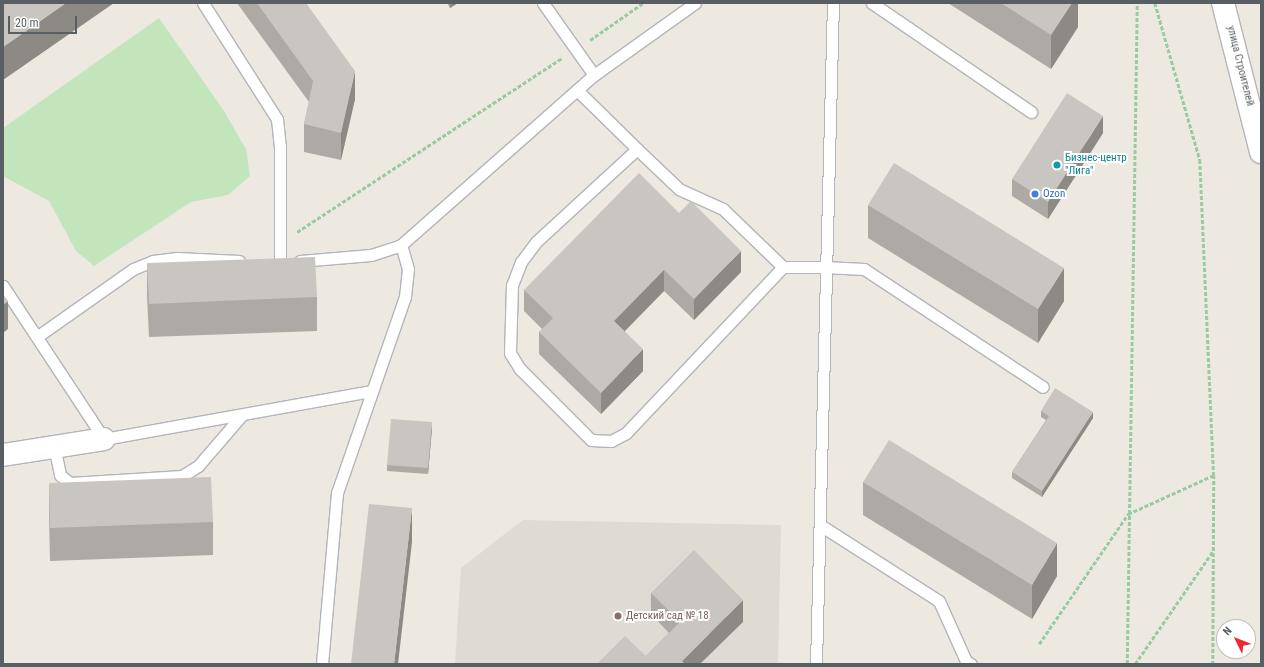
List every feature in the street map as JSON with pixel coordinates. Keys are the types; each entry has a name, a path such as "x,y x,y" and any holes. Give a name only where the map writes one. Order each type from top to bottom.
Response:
{"street":[{"name":"улица Строителей","path":"1223,3 1261,152"},
{"path":"3,455 104,439"}],"lane":[{"path":"203,3 277,119 280,263"},
{"path":"543,3 594,75"},
{"path":"264,262 280,263 371,255 401,244 594,75 695,3"},
{"path":"816,664 820,525 824,266 833,3"},
{"path":"872,3 1031,112"},
{"path":"577,90 679,190 723,209 783,267"},
{"path":"637,149 536,242 520,262 512,285 510,353 520,368 591,440 611,441 626,433 783,267 824,266 864,270 1043,387"},
{"path":"322,664 337,494 405,297 408,269 401,244"},
{"path":"38,336 133,269 153,261 177,258 248,261"},
{"path":"3,286 38,336 104,439 241,416 372,391"},
{"path":"54,446 60,474 70,483 182,476 198,466 241,416"},
{"path":"820,525 939,602 966,661 971,664"}],"path":[{"path":"280,243 576,49 643,3"},
{"path":"1127,664 1128,514 1137,3"},
{"path":"1154,3 1200,160 1214,475 1213,664"},
{"path":"1040,644 1128,514 1214,475"},
{"path":"1135,664 1214,550"}],"shaded area":[{"name":"Детский сад № 18","path":"523,520 781,525 778,664 455,664 461,568"}],"green space":[{"path":"159,18 224,111 246,149 250,176 228,195 191,202 94,266 76,251 49,201 3,176 3,128"}],"building":[{"path":"3,3 66,3 3,47"},
{"path":"257,3 306,3 355,71 341,133 304,124 313,81"},
{"path":"1001,3 1072,3 1051,35"},
{"name":"Бизнес-центр \"Лига\"","path":"1067,93 1103,116 1048,202 1012,179"},
{"path":"894,163 1064,268 1038,309 868,205"},
{"path":"639,173 679,213 691,201 741,251 694,299 664,270 614,321 643,349 601,393 539,332 553,318 524,290"},
{"path":"315,257 317,297 149,304 147,263"},
{"path":"3,294 8,301 3,305"},
{"path":"1055,388 1093,412 1042,491 1012,472 1049,416 1041,411"},
{"path":"391,419 432,422 428,468 387,465"},
{"path":"889,440 1057,543 1032,585 863,482"},
{"path":"211,477 213,522 50,528 49,483"},
{"path":"369,504 412,508 394,664 351,664"},
{"path":"694,550 743,600 682,661 685,664 597,664 625,636 646,656 680,622 651,593"}],"place":[{"name":"Бизнес-центр \"Лига\"","path":"1057,165"},
{"name":"Ozon","path":"1035,194"},
{"name":"Детский сад № 18","path":"618,616"}]}
